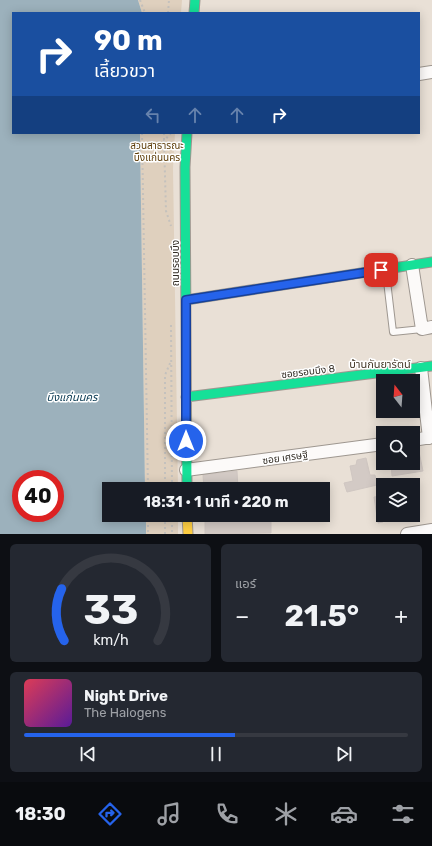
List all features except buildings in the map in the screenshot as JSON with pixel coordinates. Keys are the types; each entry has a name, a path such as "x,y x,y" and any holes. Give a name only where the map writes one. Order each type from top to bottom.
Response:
{"street":[{"path":"194,12 195,0"},
{"path":"420,74 432,72"},
{"name":"ถนนรอบบึง","path":"186,482 187,134"},
{"path":"186,300 432,262"},
{"path":"412,265 427,328"},
{"path":"420,439 431,438 426,367"},
{"name":"ซอยรอบบึง 8","path":"186,397 426,367"},
{"name":"ซอย เศรษฐี","path":"186,470 376,445"},
{"path":"187,522 188,534"},
{"path":"407,534 432,530"}],"lane":[{"path":"387,281 393,332 427,328"}],"path":[{"path":"140,0 145,12"},
{"path":"168,12 169,0"},
{"path":"142,134 148,482"},
{"path":"164,134 166,211 171,224 171,232"},
{"path":"164,141 170,134"},
{"path":"171,320 172,482"},
{"path":"165,482 165,375 171,360"},
{"path":"148,522 148,534"},
{"path":"165,522 165,534"},
{"path":"172,522 172,534"}],"green space":[{"path":"138,0 182,0 181,12 142,12"},
{"name":"สวนสาธารณะ บึงแก่นนคร","path":"140,134 175,134 173,168 178,482 145,482"},
{"path":"146,522 178,522 178,534 146,534"}],"water":[{"name":"บึงแก่นนคร","path":"0,0 138,0 142,12 12,12 12,134 140,134 145,482 102,482 102,522 146,522 146,534 0,534"}],"traffic: fast":[{"path":"194,12 195,0"},
{"path":"187,134 185,167 187,482"},
{"path":"186,300 432,262"},
{"path":"186,397 432,366"}],"traffic: slow":[{"path":"187,522 188,534"}],"district":[{"name":"บ้านกันยารัตน์","path":"380,364"}],"route":[{"path":"186,441 186,300 381,270"}]}
